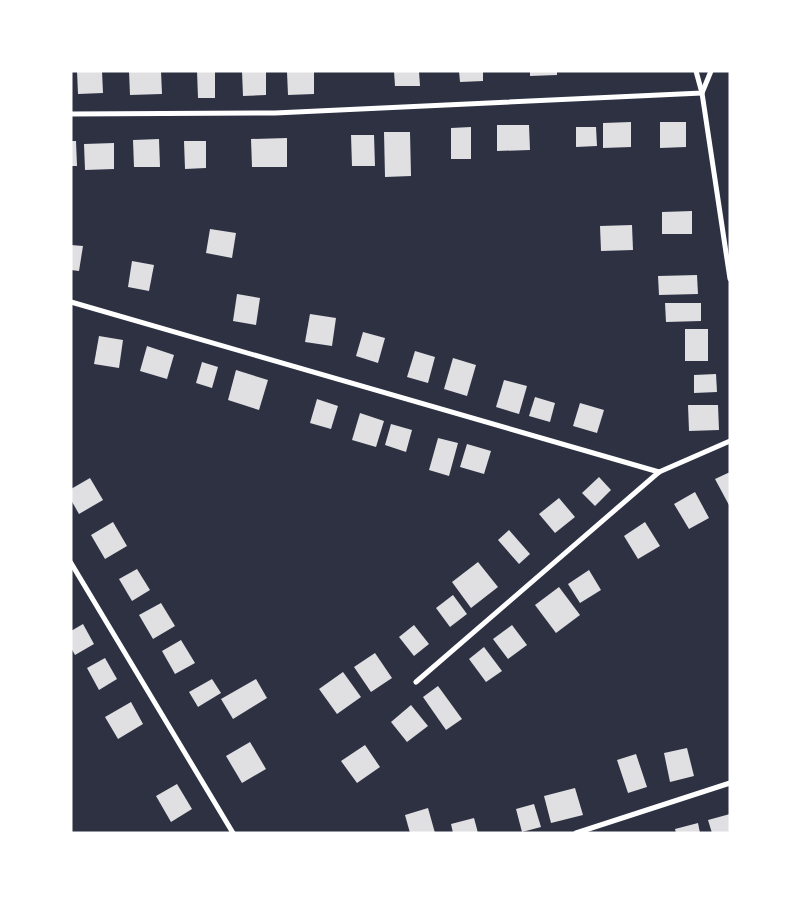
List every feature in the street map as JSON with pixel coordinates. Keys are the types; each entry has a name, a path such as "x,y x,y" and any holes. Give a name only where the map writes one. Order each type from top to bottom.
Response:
{"street":[{"path":"696,71 702,93 730,279"},
{"path":"702,93 711,71"},
{"path":"71,114 275,113 702,93"},
{"path":"71,302 660,472"},
{"path":"416,682 660,472 730,442"},
{"path":"71,563 233,833"},
{"path":"576,833 730,783"}],"building":[{"path":"77,71 102,71 103,93 78,94"},
{"path":"129,71 161,71 162,94 130,95"},
{"path":"197,71 215,71 215,98 198,98"},
{"path":"242,71 266,71 266,95 243,96"},
{"path":"314,71 314,94 288,95 287,72"},
{"path":"394,71 419,71 420,86 395,86"},
{"path":"459,71 483,71 483,81 460,82"},
{"path":"530,71 557,71 557,75 530,76"},
{"path":"631,122 631,147 603,148 603,123"},
{"path":"660,122 686,122 686,147 660,148"},
{"path":"497,125 529,125 530,150 497,151"},
{"path":"471,127 471,159 451,159 451,128"},
{"path":"576,127 596,127 597,146 576,147"},
{"path":"384,132 410,132 411,176 385,177"},
{"path":"351,135 374,135 375,166 352,166"},
{"path":"287,138 287,167 252,167 251,139"},
{"path":"159,139 160,167 134,167 133,140"},
{"path":"71,141 76,141 77,166 71,166"},
{"path":"184,141 206,141 206,168 185,169"},
{"path":"114,143 114,169 85,170 84,144"},
{"path":"692,211 692,234 662,234 662,212"},
{"path":"632,225 633,250 601,251 600,226"},
{"path":"210,229 236,233 232,258 206,253"},
{"path":"71,245 83,246 79,271 71,270"},
{"path":"132,261 154,265 149,291 128,287"},
{"path":"697,275 698,294 659,295 658,276"},
{"path":"237,294 260,298 256,325 233,321"},
{"path":"665,303 701,303 701,321 666,322"},
{"path":"310,314 336,318 332,346 305,342"},
{"path":"685,329 708,329 708,361 685,361"},
{"path":"363,332 385,338 378,363 356,356"},
{"path":"99,336 123,340 119,368 94,364"},
{"path":"147,346 174,355 167,379 140,371"},
{"path":"415,351 435,357 428,383 407,377"},
{"path":"453,358 476,365 467,396 444,389"},
{"path":"202,362 218,367 212,388 196,383"},
{"path":"236,370 268,380 259,410 228,400"},
{"path":"716,374 717,392 694,393 694,375"},
{"path":"504,380 527,386 519,414 496,407"},
{"path":"535,397 555,403 550,422 529,416"},
{"path":"317,399 338,406 331,429 310,423"},
{"path":"580,403 604,410 597,433 573,426"},
{"path":"688,405 718,405 719,430 689,431"},
{"path":"360,413 384,421 376,447 352,440"},
{"path":"391,424 412,430 406,452 385,445"},
{"path":"438,438 458,443 449,476 429,470"},
{"path":"467,444 491,451 484,474 460,467"},
{"path":"730,472 730,507 715,479"},
{"path":"599,477 611,490 595,506 582,493"},
{"path":"90,478 103,500 79,514 71,500 71,489"},
{"path":"695,492 709,518 689,529 674,504"},
{"path":"559,498 575,517 555,533 539,514"},
{"path":"113,522 127,546 105,559 91,535"},
{"path":"645,522 660,546 638,559 624,536"},
{"path":"509,530 530,554 519,564 498,540"},
{"path":"478,562 498,587 471,608 452,582"},
{"path":"137,569 150,590 132,601 119,579"},
{"path":"589,570 601,590 580,603 568,584"},
{"path":"559,587 580,615 556,633 535,605"},
{"path":"453,595 467,614 450,627 436,608"},
{"path":"161,603 175,626 153,639 139,615"},
{"path":"83,624 94,644 75,655 71,648 71,631"},
{"path":"414,625 429,644 414,656 399,637"},
{"path":"512,625 527,645 508,659 493,639"},
{"path":"181,640 195,663 175,674 162,651"},
{"path":"484,647 502,671 486,682 469,659"},
{"path":"375,653 392,678 371,692 354,667"},
{"path":"105,658 117,679 99,690 87,668"},
{"path":"343,672 361,697 337,714 319,689"},
{"path":"212,679 221,693 198,707 189,692"},
{"path":"256,679 267,698 233,719 221,699"},
{"path":"438,686 462,719 446,730 423,697"},
{"path":"131,702 143,724 118,739 105,717"},
{"path":"411,705 428,726 407,742 391,722"},
{"path":"250,742 266,769 242,783 226,756"},
{"path":"365,745 380,767 357,783 341,761"},
{"path":"687,748 694,776 670,782 664,753"},
{"path":"636,754 647,787 628,793 617,760"},
{"path":"177,784 192,809 171,822 156,796"},
{"path":"575,788 583,815 551,823 544,796"},
{"path":"534,804 541,827 522,832 516,809"},
{"path":"428,808 435,833 410,833 405,815"},
{"path":"730,814 730,833 712,833 708,820"},
{"path":"474,818 478,833 453,833 451,824"},
{"path":"698,823 700,833 676,833 675,829"}]}
